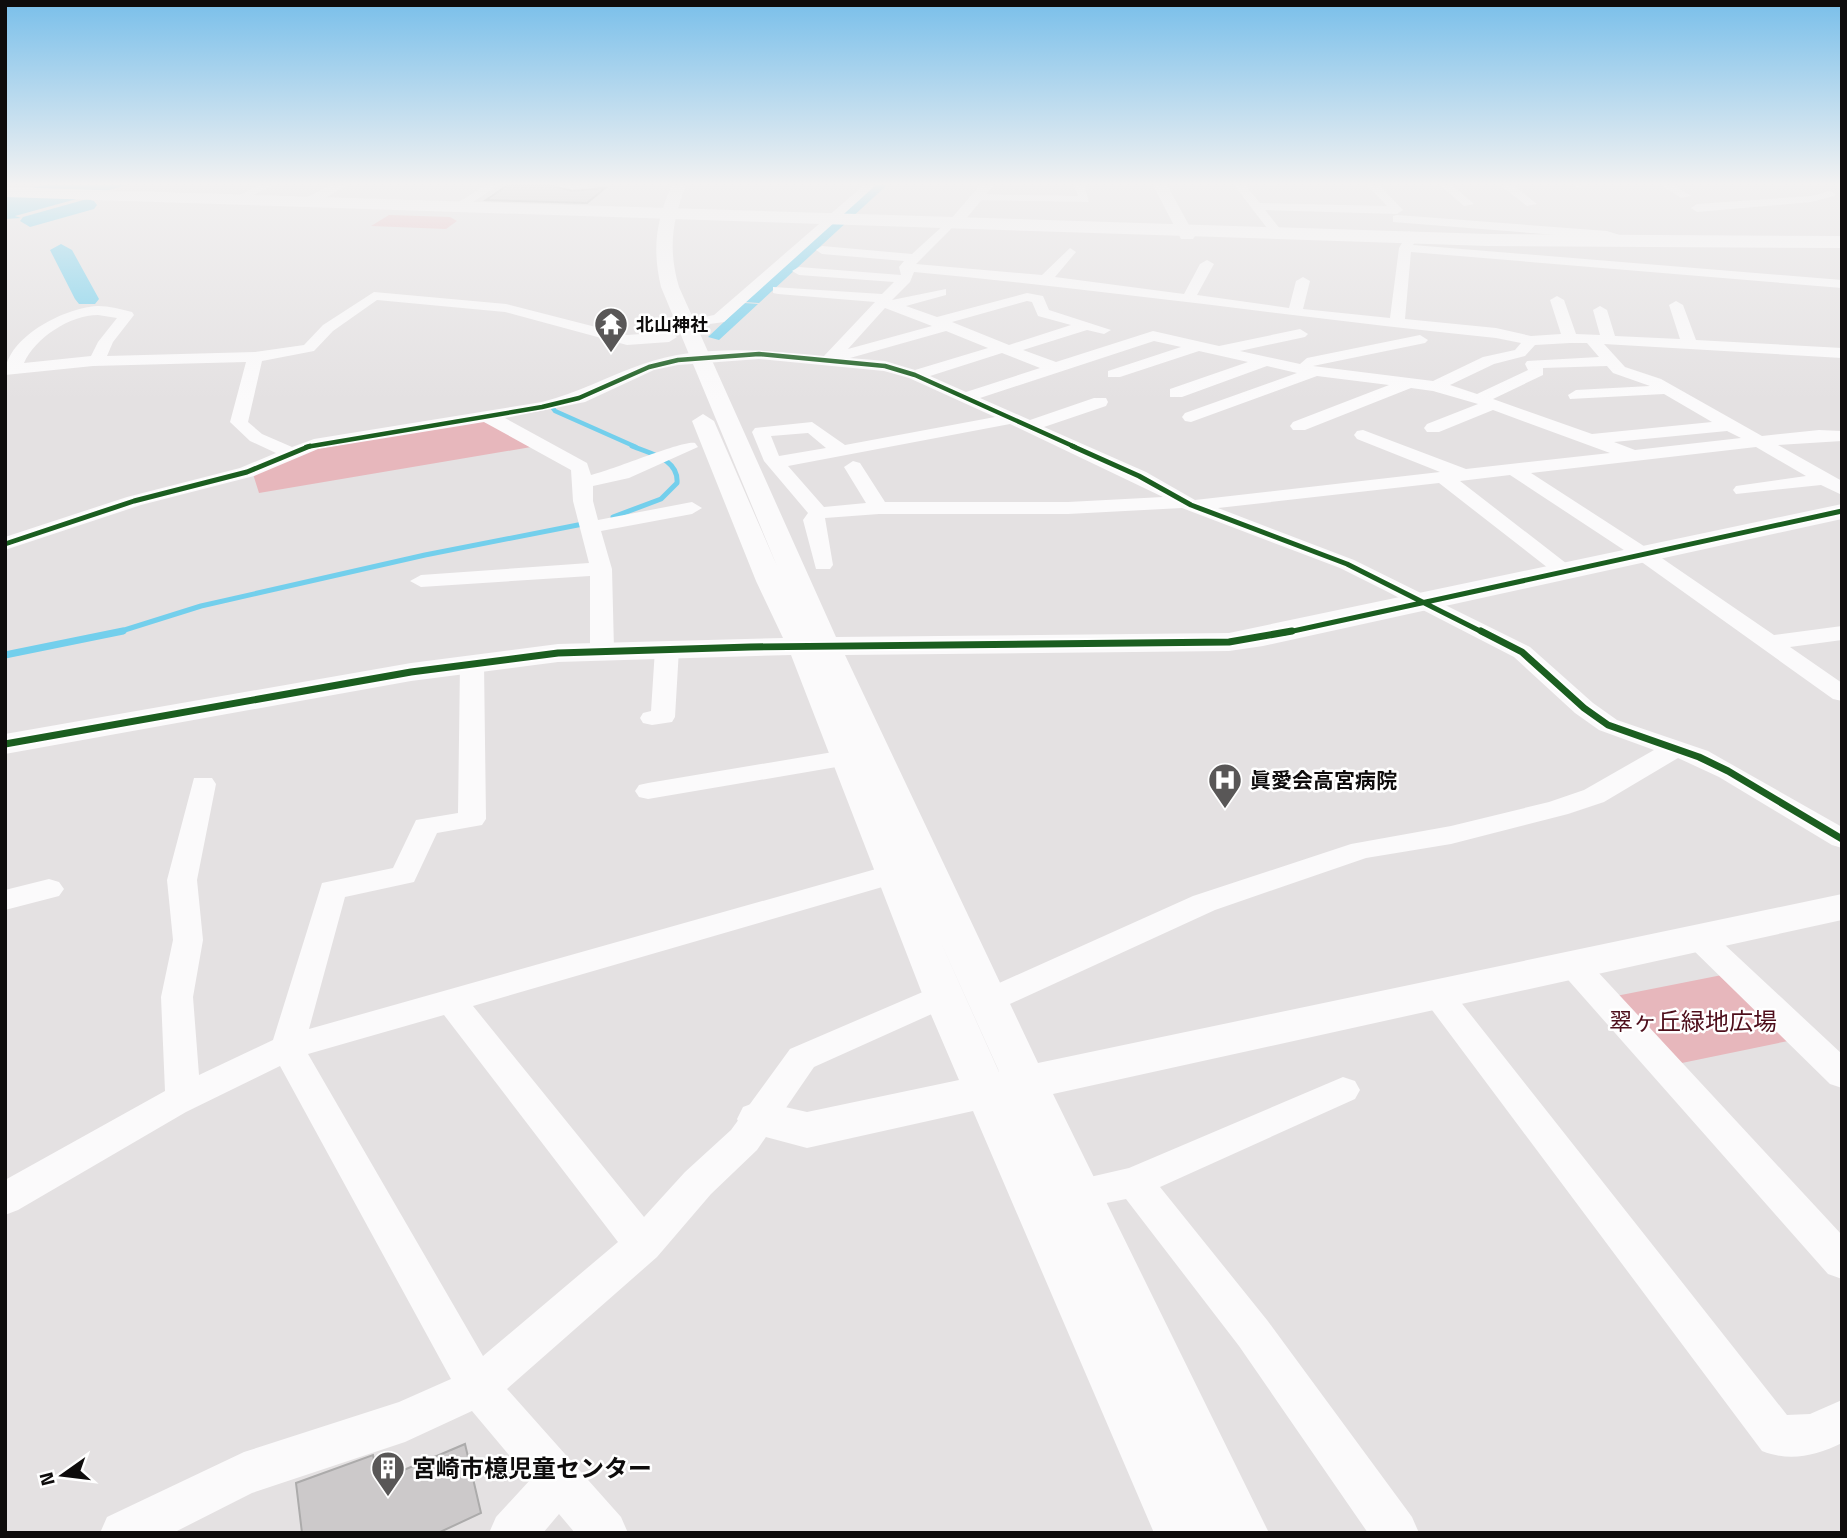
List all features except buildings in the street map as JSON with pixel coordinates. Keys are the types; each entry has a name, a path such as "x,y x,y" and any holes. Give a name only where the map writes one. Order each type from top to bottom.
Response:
{"street":[{"path":"648,257 648,276 678,331 815,648 988,1001 1007,1088 1184,1533"},
{"path":"10,369 98,360 255,357 309,348 328,328 373,296 506,308 627,340 678,331 719,319 795,257"},
{"path":"854,257 908,268"},
{"path":"829,360 887,302 908,268 919,257"},
{"path":"1045,280 1066,257"},
{"path":"1397,324 1406,257"},
{"path":"1522,257 1656,273 1842,284"},
{"path":"1189,298 1207,264"},
{"path":"799,271 908,268 1045,280 1295,313 1496,333 1531,341 1570,338 1842,353"},
{"path":"1295,313 1303,281"},
{"path":"778,290 887,302 1056,368"},
{"path":"887,302 941,292"},
{"path":"851,337 936,322 1027,298 1038,299 1043,313 1104,330"},
{"path":"1557,300 1570,338"},
{"path":"739,302 765,304"},
{"path":"1676,305 1689,343"},
{"path":"10,369 18,355 46,330 90,310 127,315 108,337 98,360"},
{"path":"1600,310 1609,340"},
{"path":"829,360 936,322"},
{"path":"915,375 1087,325"},
{"path":"1217,351 1300,334"},
{"path":"963,398 1153,336 1288,367 1435,386 1487,402 1629,454"},
{"path":"1591,339 1619,370 1669,390 1842,489"},
{"path":"1288,367 1420,340"},
{"path":"1435,386 1489,360 1520,353 1531,341"},
{"path":"1114,374 1197,346"},
{"path":"5,544 134,501 247,472 314,444 542,407 579,398 649,367 689,359 758,354 885,366 915,375 1139,476 1188,503 1347,564 1423,601 1522,652 1584,708 1608,725 1728,771 1842,839"},
{"path":"255,357 239,422 244,431 261,441 292,453"},
{"path":"689,359 690,392 770,581 815,648 845,758 943,996 1077,1194 1240,1533"},
{"path":"1433,428 1487,402 1537,372 1533,364 1610,361"},
{"path":"1176,393 1264,362"},
{"path":"1191,417 1315,371"},
{"path":"1299,426 1408,384"},
{"path":"1576,395 1669,390"},
{"path":"1027,427 1100,402"},
{"path":"488,417 517,430 580,467 584,482 583,501 601,569 602,650"},
{"path":"775,463 839,449 966,430 1009,419"},
{"path":"1588,439 1731,425"},
{"path":"819,513 775,463 761,432 812,427 839,449"},
{"path":"1363,435 1452,475 1564,571"},
{"path":"823,565 813,520 819,513 879,509 1068,508 1188,503 1629,454 1819,435 1842,436"},
{"path":"584,482 622,474 663,460 689,447"},
{"path":"853,467 879,509"},
{"path":"1511,468 1643,554 1842,694"},
{"path":"1743,489 1824,479"},
{"path":"590,524 692,509"},
{"path":"5,744 224,704 472,664 602,650 1229,642 1263,637 1842,511"},
{"path":"421,581 601,569"},
{"path":"1769,643 1842,633"},
{"path":"652,718 663,717 667,649"},
{"path":"472,664 472,819 426,826 404,874 332,890 287,1048 478,1387 605,1533"},
{"path":"1814,674 1842,670"},
{"path":"988,1001 1205,903 1362,850 1451,835 1558,808 1594,796 1673,750"},
{"path":"648,791 845,758"},
{"path":"183,1098 177,997 188,940 182,880 202,784"},
{"path":"5,1199 183,1098 287,1048 893,874"},
{"path":"5,900 49,889"},
{"path":"759,1119 807,1130 1842,907"},
{"path":"1699,937 1842,1075"},
{"path":"1573,965 1842,1262"},
{"path":"1437,994 1777,1436 1812,1436 1842,1421"},
{"path":"123,1533 244,1474 405,1421 478,1387 643,1245 698,1184 744,1140 802,1058 943,996"},
{"path":"451,1000 643,1245"},
{"path":"1077,1194 1134,1182 1343,1090"},
{"path":"1134,1182 1253,1333 1396,1533"},
{"path":"512,1533 559,1481"}],"green space":[{"path":"482,421 537,446 259,493 253,474 318,448"},
{"name":"翠ヶ丘緑地広場","path":"1722,975 1788,1041 1677,1064 1616,996"}],"water":[{"path":"795,257 809,257 759,303 745,302"},
{"path":"744,303 758,304 719,340 708,337"}],"waterway":[{"path":"65,257 87,299"},
{"path":"555,402 552,407 555,411 636,447"},
{"path":"613,517 661,499 677,483 669,463 632,446"},
{"path":"118,632 201,606 425,555 588,523"},
{"path":"118,632 123,631"},
{"path":"5,655 118,632"}],"cycle path":[{"path":"5,544 134,501 247,472 314,444 542,407 579,398 649,367 678,360 759,354 885,366 915,375 1139,476 1191,505 1347,564 1394,586 1522,652 1584,708 1608,725 1699,757 1728,771 1842,839"},
{"path":"5,744 411,672 558,653 750,647 1229,642 1263,637 1842,511"}],"place":[{"name":"北山神社","path":"611,354"},
{"name":"眞愛会高宮病院","path":"1225,810"},
{"name":"宮崎市檍児童センター","path":"388,1498"}]}
